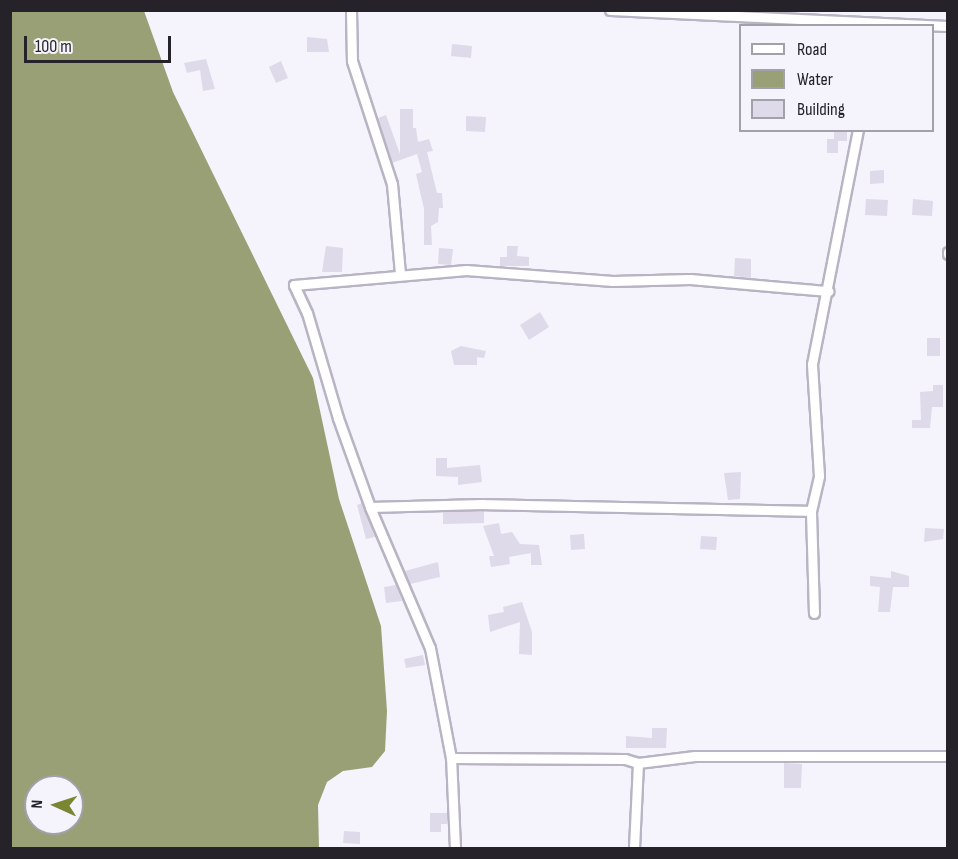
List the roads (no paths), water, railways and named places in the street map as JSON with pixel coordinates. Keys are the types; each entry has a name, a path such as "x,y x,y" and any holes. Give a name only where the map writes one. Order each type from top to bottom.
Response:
{"street":[{"path":"351,10 352,61 392,184 400,274"},
{"path":"610,10 848,24"},
{"path":"814,612 811,511 819,476 812,364 858,132"},
{"path":"455,849 451,758 430,648 370,507 338,418 307,314 294,285 466,270 613,280 690,279 828,291"},
{"path":"370,507 482,504 811,511"},
{"path":"451,758 625,759 638,763 695,756 948,756"},
{"path":"634,849 638,763"}],"water":[{"path":"10,11 144,11 173,92 313,378 339,499 381,626 387,711 385,751 372,767 343,771 327,782 318,805 319,848 11,848"}]}
